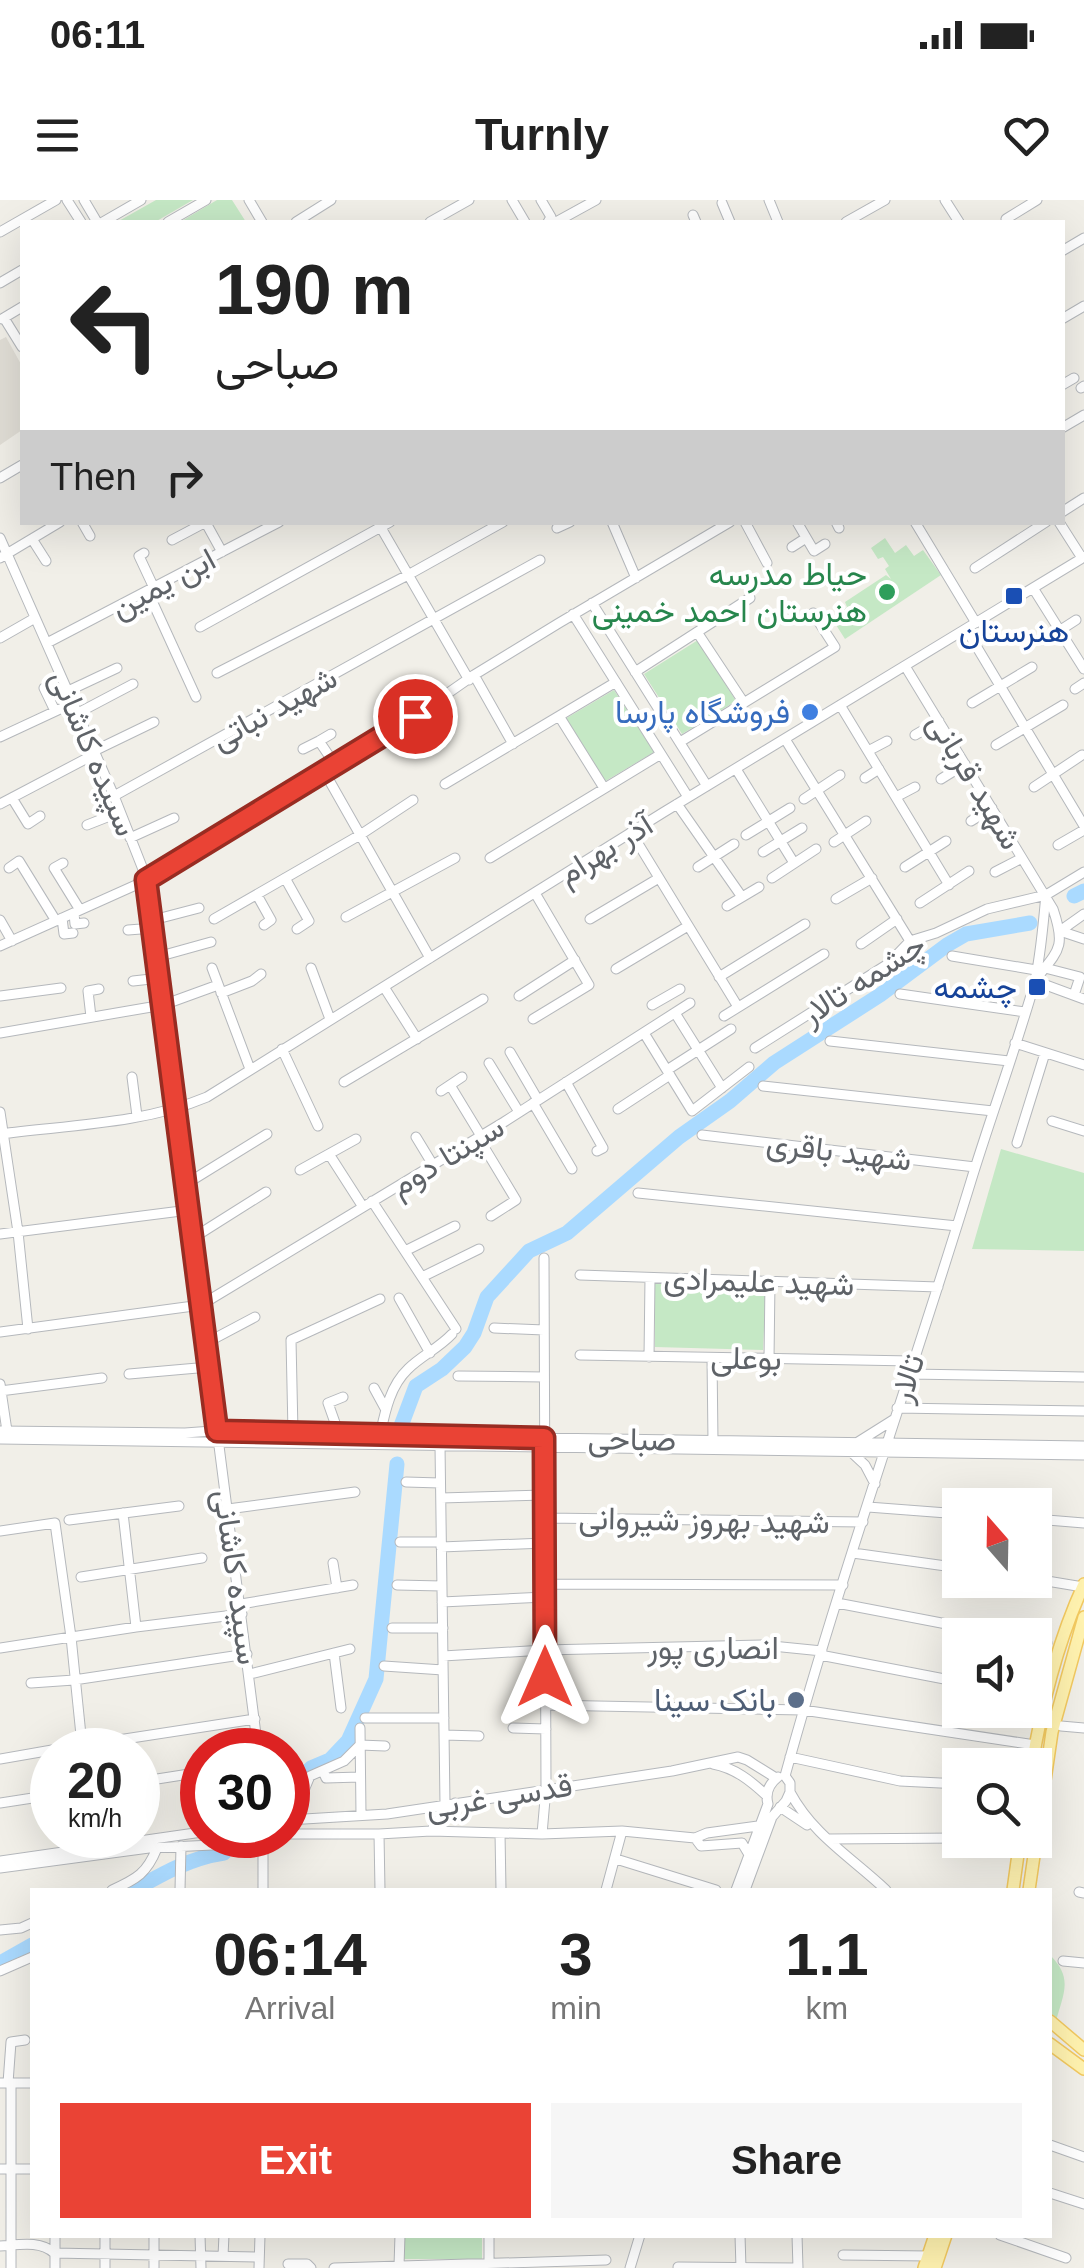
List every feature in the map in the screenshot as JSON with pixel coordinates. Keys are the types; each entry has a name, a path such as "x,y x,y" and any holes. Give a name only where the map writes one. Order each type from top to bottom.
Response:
{"main road":[{"path":"1029,1888 1052,1732 1081,1620 1083,1585"},
{"path":"1052,1675 1081,1620"},
{"path":"1035,1748 1037,1728"},
{"path":"1013,1888 1017,1858"},
{"path":"1052,2025 1084,2050"},
{"path":"1052,2045 1084,2069"},
{"path":"930,2264 934,2238"},
{"path":"930,2264 944,2238"}],"street":[{"path":"21,220 56,200"},
{"path":"104,220 141,200"},
{"path":"171,220 206,200"},
{"path":"299,220 332,200"},
{"path":"434,220 469,200"},
{"path":"556,220 596,200"},
{"path":"850,220 885,200"},
{"path":"1006,220 1037,200"},
{"path":"722,203 729,220"},
{"path":"2,319 20,344"},
{"path":"1065,383 1074,378"},
{"path":"4,556 55,525"},
{"path":"84,525 90,536"},
{"path":"172,540 202,525"},
{"path":"207,525 222,552"},
{"name":"ابن یمین","path":"46,644 274,525"},
{"path":"200,627 381,525"},
{"path":"384,525 434,620 512,744"},
{"path":"216,672 498,525"},
{"path":"557,528 564,525"},
{"path":"613,525 636,578"},
{"path":"0,946 146,880 388,734 574,614 725,525"},
{"path":"747,525 767,563"},
{"path":"799,525 814,552 825,544"},
{"path":"916,525 1000,685 1084,828 1058,845"},
{"path":"974,568 1041,525"},
{"path":"1061,525 1083,558"},
{"name":"سپیده کاشانی","path":"0,538 4,556 36,618 114,796 146,880 256,1728"},
{"path":"792,547 806,538"},
{"path":"32,539 46,561"},
{"path":"144,553 139,556 151,590 196,697"},
{"name":"آذر بهرام","path":"2,1134 138,1116 176,1109 207,1097 676,804 1083,558"},
{"name":"شهید نباتی","path":"114,796 540,560"},
{"path":"1033,588 1084,669"},
{"path":"635,672 750,598"},
{"path":"592,603 707,786"},
{"path":"574,614 688,797"},
{"path":"584,628 586,617 592,614 600,618"},
{"path":"680,742 835,648 814,614"},
{"path":"0,638 36,618"},
{"path":"1045,640 1076,620"},
{"path":"697,632 744,703"},
{"name":"شهید قربانی","path":"905,666 1046,895"},
{"path":"972,704 1032,667"},
{"path":"68,691 117,668"},
{"path":"445,784 616,682"},
{"path":"0,737 55,711 75,708 133,684"},
{"path":"44,688 55,711"},
{"path":"629,703 648,693"},
{"path":"840,705 949,885"},
{"path":"996,745 1063,705"},
{"path":"559,716 604,788"},
{"path":"914,735 939,721"},
{"path":"0,804 154,722"},
{"path":"303,749 331,734"},
{"path":"786,738 910,941"},
{"path":"319,741 336,766"},
{"path":"868,750 887,741"},
{"path":"490,858 661,754"},
{"path":"1034,786 1082,755"},
{"path":"941,779 965,764"},
{"path":"736,769 794,863"},
{"path":"865,778 879,769"},
{"path":"680,784 693,787 700,779 698,772"},
{"path":"325,773 430,958"},
{"path":"804,799 840,775"},
{"path":"891,812 915,787"},
{"path":"12,798 28,824 40,816"},
{"path":"214,919 413,800"},
{"path":"676,804 742,897"},
{"path":"746,836 790,808"},
{"path":"971,822 992,808"},
{"path":"86,825 120,812"},
{"path":"130,838 174,818"},
{"path":"834,842 866,821"},
{"path":"763,852 802,828"},
{"path":"632,832 738,1007"},
{"path":"905,867 946,842"},
{"path":"698,867 734,844"},
{"path":"772,878 816,849"},
{"path":"346,917 455,858"},
{"path":"995,872 1022,858"},
{"path":"9,868 19,862 59,919 64,934 73,934"},
{"path":"63,864 54,868 77,911 75,924 84,923"},
{"path":"920,903 969,871"},
{"name":"چشمه تالار","path":"755,1048 888,964 910,941 986,909 1046,895 1084,872"},
{"path":"285,878 310,922 297,929"},
{"path":"590,918 659,878"},
{"path":"836,899 872,878"},
{"path":"727,906 759,887"},
{"path":"533,1018 589,985 535,893"},
{"path":"257,894 271,920 264,926"},
{"path":"1046,895 1060,935"},
{"name":"تالار","path":"1040,969 1046,895"},
{"path":"128,930 199,908"},
{"path":"1060,935 1084,914"},
{"path":"860,944 897,919"},
{"path":"0,920 12,940"},
{"path":"719,976 805,924"},
{"path":"616,969 688,926"},
{"path":"1040,943 1053,934 1084,938"},
{"name":"تالار","path":"773,1804 771,1784 781,1777 790,1757 1014,1043 1040,969 1058,951 1060,935"},
{"path":"157,957 211,942"},
{"path":"724,1016 824,954"},
{"path":"952,956 1080,977 1079,997 1035,981"},
{"path":"519,996 574,960"},
{"path":"212,968 250,1069"},
{"path":"311,968 330,1020"},
{"path":"0,1033 162,1005 252,981 260,974"},
{"path":"134,981 160,978"},
{"path":"384,987 417,1039"},
{"path":"0,996 62,988"},
{"path":"92,1017 88,991 98,988"},
{"path":"652,1005 680,988"},
{"path":"900,994 1025,1012"},
{"path":"668,996 722,1088"},
{"path":"344,1082 483,999"},
{"name":"سپنتا دوم","path":"201,1304 536,1102 690,1003"},
{"path":"618,1108 731,1030"},
{"path":"644,1033 692,1111 750,1066"},
{"path":"830,1041 1009,1061"},
{"path":"1014,1043 1084,1066"},
{"path":"282,1049 318,1126"},
{"path":"510,1052 572,1169"},
{"path":"1017,1143 1046,1053"},
{"path":"489,1063 519,1112"},
{"path":"132,1077 138,1116"},
{"path":"462,1077 446,1088 480,1136 516,1200 491,1216"},
{"path":"566,1082 603,1148 598,1151"},
{"path":"763,1086 993,1111"},
{"path":"0,1112 28,1329"},
{"path":"1052,1121 1084,1130"},
{"path":"186,1184 267,1134"},
{"name":"شهید باقری","path":"702,1135 976,1167"},
{"path":"416,1137 433,1165"},
{"path":"300,1170 356,1139"},
{"path":"329,1154 405,1252 454,1331 407,1370 397,1384 380,1435"},
{"path":"193,1238 266,1192"},
{"path":"638,1193 958,1226"},
{"path":"0,1234 189,1210"},
{"path":"405,1252 455,1226"},
{"path":"422,1277 479,1249"},
{"path":"542,1834 546,1788 544,1258"},
{"name":"شهید علیمرادی","path":"580,1275 938,1287"},
{"path":"649,1356 650,1278"},
{"path":"769,1358 770,1281"},
{"path":"399,1298 430,1353"},
{"path":"293,1432 292,1340 380,1299"},
{"path":"0,1332 201,1304"},
{"path":"206,1342 255,1317"},
{"path":"494,1328 544,1330"},
{"name":"بوعلی","path":"580,1356 912,1361"},
{"path":"712,1358 713,1441"},
{"path":"129,1374 209,1368"},
{"path":"909,1374 1084,1377"},
{"path":"458,1376 544,1377"},
{"path":"2,1433 0,1389 102,1378"},
{"path":"374,1388 386,1410"},
{"path":"339,1434 328,1404 343,1397"},
{"path":"897,1408 1084,1411"},
{"path":"875,1484 853,1447 894,1420"},
{"name":"صباحی","path":"218,1437 293,1432 544,1442 1084,1446"},
{"name":"صباحی","path":"2,1433 440,1446 713,1441 853,1447"},
{"path":"431,1831 450,1803 444,1736 440,1446"},
{"name":"صباحی","path":"886,1447 1084,1455"},
{"path":"406,1482 440,1483"},
{"path":"228,1509 354,1492"},
{"path":"441,1498 544,1495"},
{"path":"69,1520 179,1506"},
{"path":"868,1507 942,1513"},
{"path":"123,1513 136,1627"},
{"name":"شهید بهروز شیروانی","path":"544,1518 863,1522"},
{"path":"1052,1520 1084,1523"},
{"path":"0,1531 55,1522 80,1728"},
{"path":"400,1542 545,1543"},
{"path":"853,1553 942,1565"},
{"path":"81,1577 202,1558"},
{"path":"333,1563 337,1588"},
{"path":"1052,1582 1083,1585"},
{"path":"545,1584 843,1585"},
{"path":"397,1585 442,1586"},
{"path":"0,1648 242,1609 354,1586"},
{"path":"442,1602 545,1597"},
{"path":"837,1603 942,1623"},
{"path":"392,1628 442,1628"},
{"name":"انصاری پور","path":"443,1656 762,1645 942,1678"},
{"path":"250,1674 350,1649"},
{"path":"334,1653 341,1708"},
{"path":"32,1683 247,1654"},
{"path":"384,1666 443,1670"},
{"path":"546,1705 803,1710 1035,1745"},
{"path":"361,1816 362,1722 444,1718"},
{"path":"160,1733 255,1719"},
{"path":"1061,1726 1084,1728"},
{"path":"513,1728 546,1729"},
{"path":"444,1736 478,1736"},
{"path":"310,1776 344,1761 360,1746 385,1746"},
{"path":"0,1759 30,1754"},
{"path":"790,1757 900,1781 942,1783"},
{"name":"قدسی غربی","path":"310,1819 361,1816 738,1758 781,1777"},
{"path":"710,1764 738,1773 773,1804 818,1831"},
{"path":"323,1771 326,1778 360,1778"},
{"path":"781,1777 790,1783 790,1792 802,1814 884,1888"},
{"path":"737,1888 758,1826 773,1804 790,1792"},
{"path":"0,1803 30,1798"},
{"path":"746,1888 773,1804"},
{"path":"310,1835 622,1831 695,1838 758,1826"},
{"path":"607,1888 622,1831"},
{"path":"500,1833 501,1888"},
{"path":"380,1834 380,1888"},
{"path":"695,1838 701,1846 742,1843 748,1853"},
{"path":"828,1840 942,1838"},
{"path":"160,1847 180,1841"},
{"path":"176,1843 180,1888"},
{"path":"0,1865 180,1843"},
{"path":"0,1865 65,1858"},
{"path":"117,1888 148,1868 152,1858"},
{"path":"258,1858 263,1888"},
{"path":"616,1859 710,1888"},
{"path":"0,1930 30,1923"},
{"path":"0,1971 30,1957"},
{"path":"1063,1960 1084,1963"},
{"path":"11,2268 5,2246 6,2083 11,2042 25,2040"},
{"path":"1052,2146 1084,2157"},
{"path":"1052,2194 1084,2204"},
{"path":"55,2238 55,2268"},
{"path":"104,2238 105,2268"},
{"path":"154,2238 154,2268"},
{"path":"200,2238 200,2268"},
{"path":"222,2256 224,2238"},
{"path":"399,2266 400,2238"},
{"path":"489,2264 490,2238"},
{"path":"630,2268 639,2238"},
{"path":"740,2238 741,2268"},
{"path":"678,2267 798,2268 797,2238"},
{"path":"1009,2238 1066,2258"},
{"path":"5,2246 39,2240 54,2253 222,2256 259,2262"},
{"path":"843,2255 930,2264"},
{"path":"334,2268 606,2260"},
{"path":"288,2264 306,2264 311,2268"}],"shaded area":[{"path":"6,337 20,362 20,431 0,445 0,340"}],"green space":[{"path":"156,200 193,200 158,220 121,220"},
{"path":"217,200 232,200 245,220 183,220"},
{"name":"حیاط مدرسه هنرستان احمد خمینی","path":"885,538 895,553 906,545 914,556 923,550 941,575 845,639 831,617 847,607 845,602 886,575 891,579 885,569 889,566 871,548"},
{"path":"698,640 736,701 682,734 644,674"},
{"path":"614,690 654,752 604,782 565,719"},
{"path":"1001,1149 1084,1173 1084,1251 972,1249"},
{"path":"655,1284 766,1286 763,1350 655,1347"},
{"path":"1052,1957 1064,1978 1056,2021 1052,2015"},
{"path":"404,2238 482,2238 482,2259 404,2259"}],"waterway":[{"path":"1074,896 1084,891"},
{"path":"401,1426 416,1386 465,1347 487,1297 529,1251 567,1233 679,1137 774,1063 880,995 947,945 966,934 1030,923"},
{"path":"310,1769 330,1760 348,1741 376,1679 397,1464"},
{"path":"138,1888 203,1858"},
{"path":"0,1963 30,1946"}],"place":[{"name":"حیاط مدرسه هنرستان احمد خمینی","path":"887,592"},
{"name":"هنرستان","path":"1014,596"},
{"name":"فروشگاه پارسا","path":"810,712"},
{"name":"چشمه","path":"1037,987"},
{"name":"بانک سینا","path":"796,1700"}],"route":[{"path":"415,716 146,880 217,1431 544,1438 545,1677"}]}
